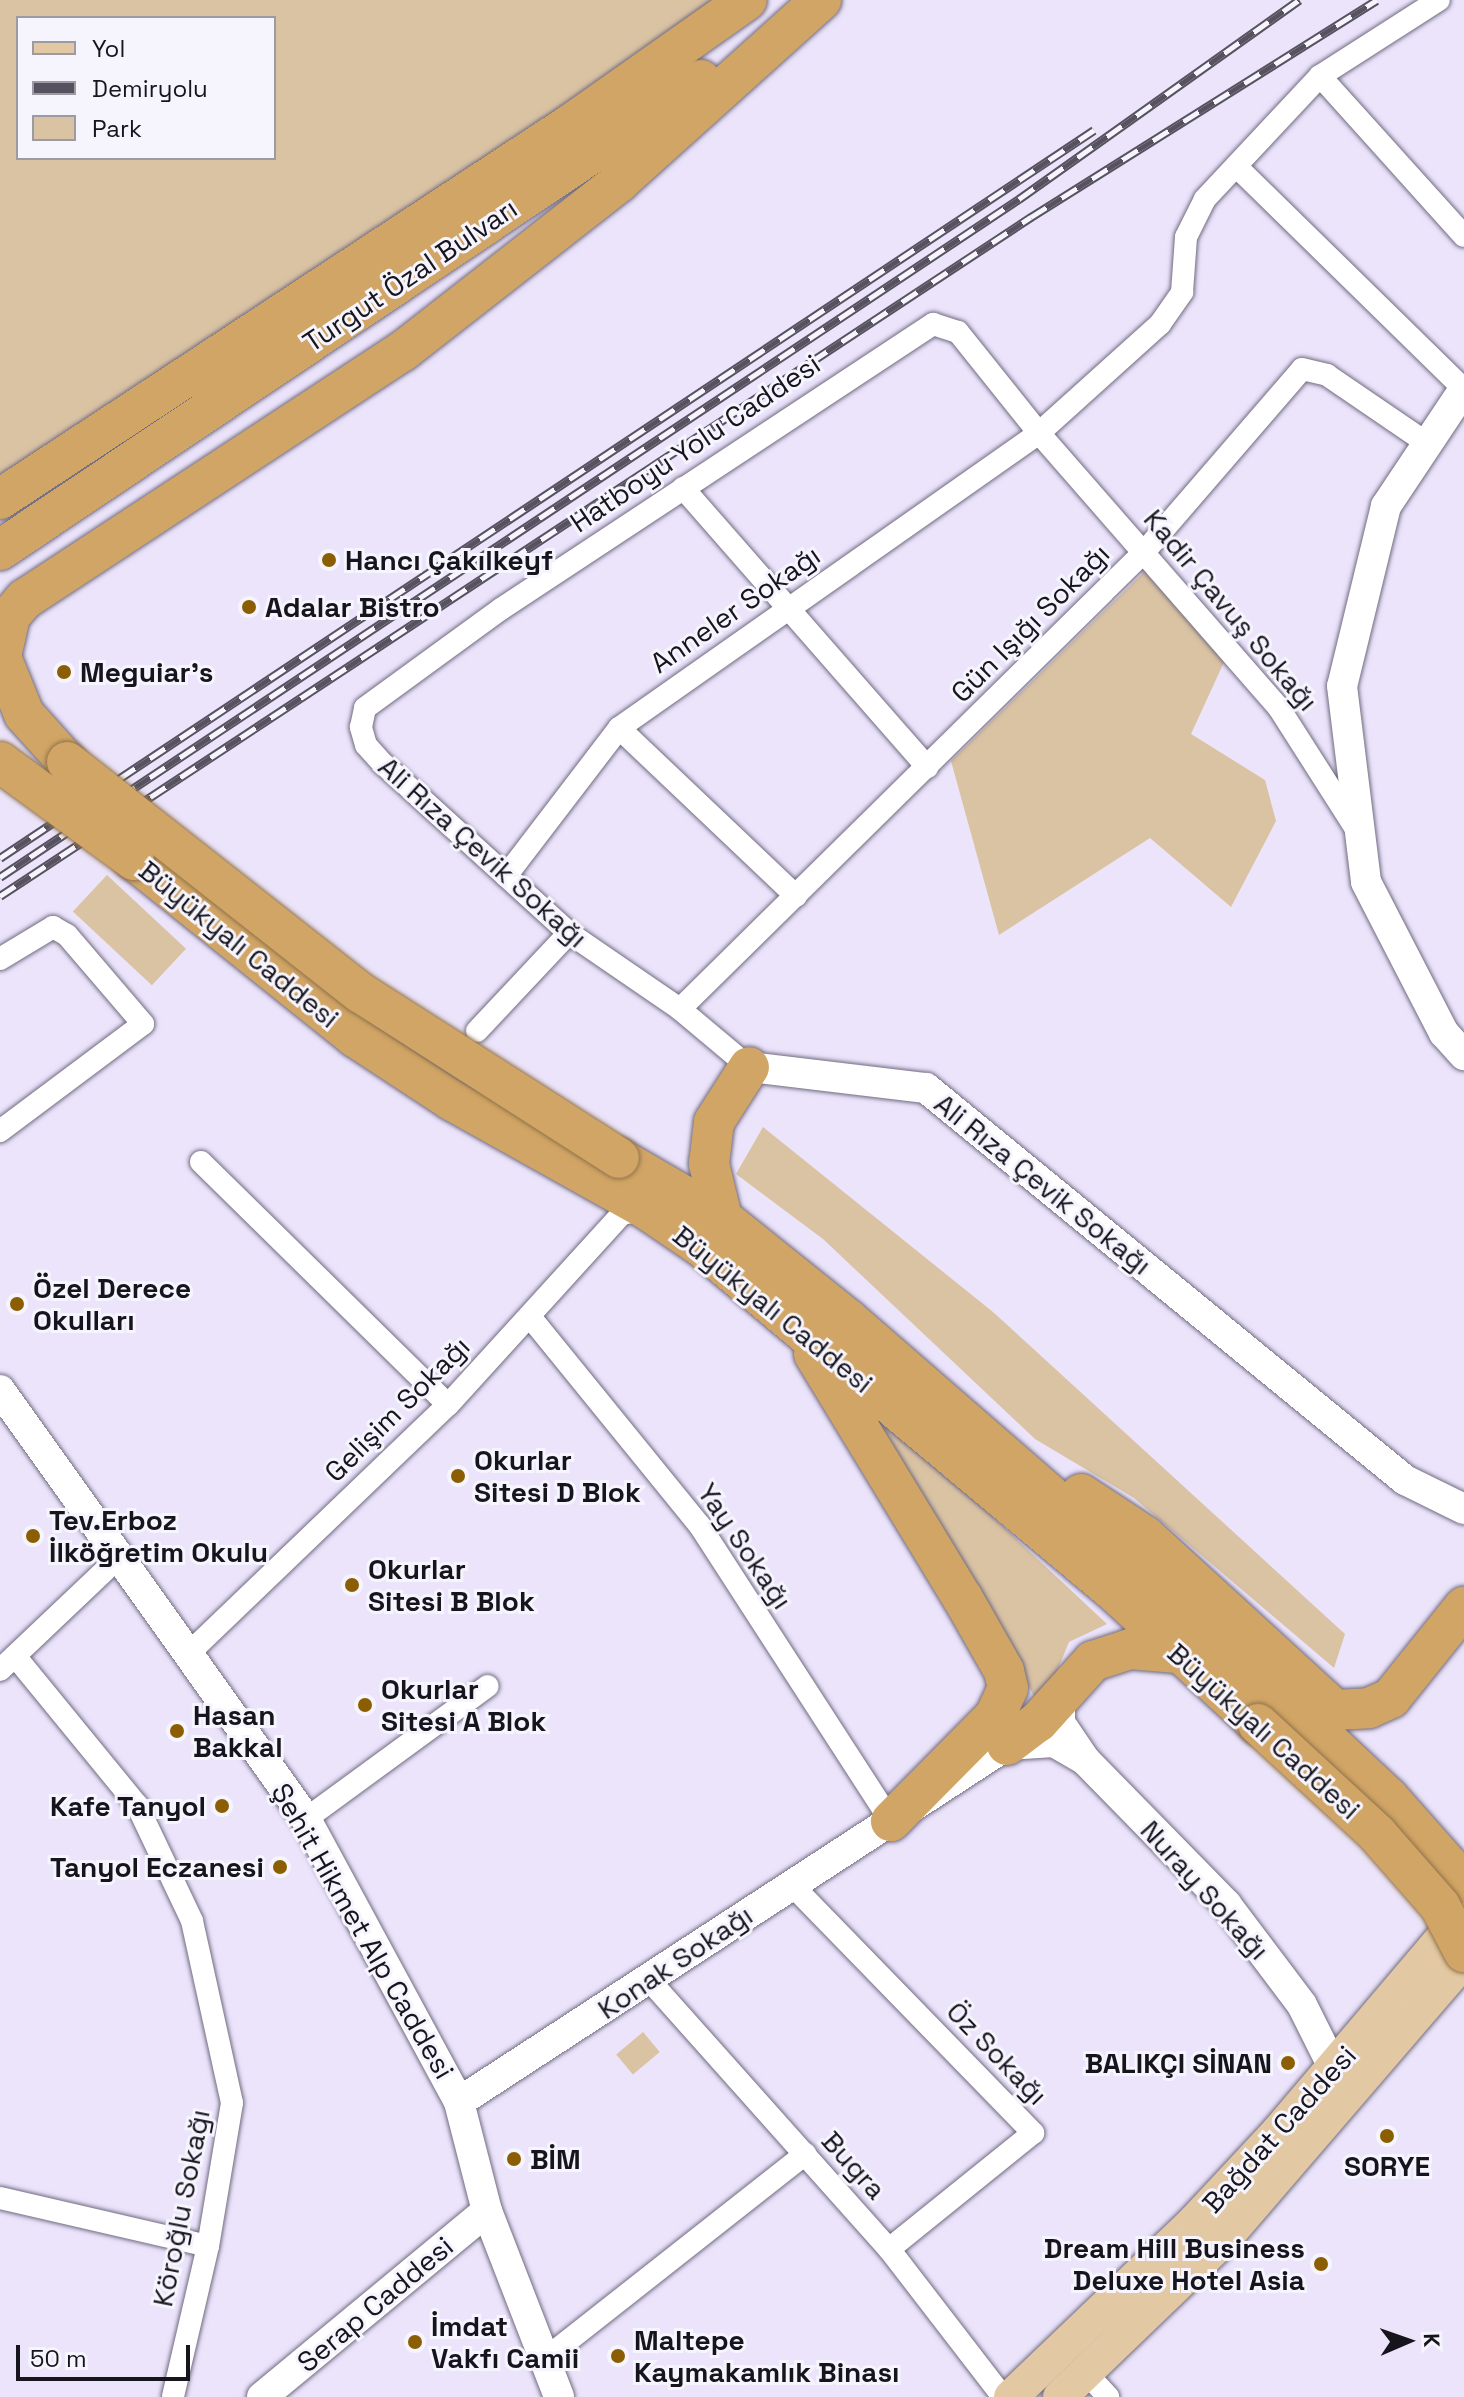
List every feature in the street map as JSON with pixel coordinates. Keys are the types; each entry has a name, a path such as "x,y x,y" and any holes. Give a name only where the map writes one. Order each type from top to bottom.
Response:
{"highway":[{"name":"Turgut Özal Bulvarı","path":"0,499 571,124 747,0"},
{"name":"Turgut Özal Bulvarı","path":"0,550 821,0"},
{"path":"67,762 24,714 9,685 1,657 10,616 25,599 403,351 619,182 821,0"},
{"path":"0,711 67,762"},
{"name":"Büyükyalı Caddesi","path":"0,762 134,860 355,1037 451,1100 722,1218 1015,1464 1267,1708 1440,1906 1464,1952"},
{"name":"Büyükyalı Caddesi","path":"67,762 349,985 607,1170 646,1209 797,1327 1117,1594 1177,1653 1267,1708 1388,1797 1464,1883"},
{"path":"0,791 134,860"},
{"path":"722,1218 709,1164 714,1122 749,1067"},
{"path":"797,1327 962,1597 1004,1671 1008,1688 995,1716 891,1821"},
{"path":"1015,1464 1079,1492 1145,1536 1335,1710 1353,1712 1391,1698 1464,1607"},
{"path":"1007,1745 1060,1700 1093,1661 1114,1651 1177,1653"}],"main road":[{"name":"Bağdat Caddesi","path":"1011,2397 1195,2221 1335,2071 1464,1913"},
{"name":"Bağdat Caddesi","path":"1060,2397 1225,2238 1464,1960"}],"street":[{"path":"1439,0 1320,76 1464,236"},
{"name":"Anneler Sokağı","path":"506,876 619,728 1039,433 1160,324 1182,292 1186,237 1205,199 1320,76"},
{"path":"1237,167 1464,389 1386,506 1342,686 1366,882 1444,1033 1464,1055"},
{"name":"Hatboyu Yolu Caddesi","path":"365,708 501,609 933,324 958,332 1039,433"},
{"name":"Gün Işığı Sokağı","path":"680,1009 1145,551 1302,369 1327,375 1428,444"},
{"name":"Kadir Çavuş Sokağı","path":"1039,433 1279,708 1361,837"},
{"path":"683,488 785,609 927,767"},
{"name":"Ali Rıza Çevik Sokağı","path":"365,708 361,727 366,745 506,876 569,933 680,1009 749,1067 926,1088 1405,1480 1464,1509"},
{"path":"619,728 796,896"},
{"path":"0,959 53,927 67,935 143,1024 0,1131"},
{"path":"477,1031 569,933"},
{"path":"201,1162 448,1405"},
{"name":"Gelişim Sokağı","path":"187,1655 448,1405 531,1318 622,1214 646,1209"},
{"name":"Yay Sokağı","path":"531,1318 700,1526 891,1821"},
{"name":"Şehit Hikmet Alp Caddesi","path":"0,1390 116,1560 306,1819 459,2102 487,2211 559,2397"},
{"path":"8,1663 116,1560"},
{"name":"Köroğlu Sokağı","path":"8,1663 137,1805 192,1921 232,2103 208,2246 173,2397"},
{"path":"306,1819 488,1686"},
{"path":"1060,1700 1060,1723 1085,1760"},
{"path":"1007,1745 1054,1742 1085,1760"},
{"name":"Konak Sokağı","path":"459,2102 650,1981 790,1883 1007,1745"},
{"name":"Nuray Sokağı","path":"1085,1760 1226,1904 1302,2005 1335,2071"},
{"name":"Öz Sokağı","path":"790,1883 1033,2133 889,2249"},
{"name":"Bugra","path":"650,1981 889,2249 1003,2397"},
{"path":"546,2358 805,2154"},
{"path":"0,2198 208,2246"},
{"name":"Serap Caddesi","path":"262,2397 487,2211"},
{"path":"1085,2372 1108,2397"}],"green space":[{"path":"0,0 730,0 0,475"},
{"path":"1146,570 1225,660 1191,734 1265,780 1276,821 1231,907 1150,838 999,935 951,761"},
{"path":"107,875 186,949 152,985 73,912"},
{"path":"763,1127 993,1312 1345,1634 1334,1668 1134,1498 1035,1439 823,1239 736,1174"},
{"path":"837,1371 1107,1624 1069,1642 1053,1681 1036,1699"},
{"path":"643,2032 660,2052 633,2074 616,2054"}],"railway":[{"path":"0,877 1019,199 1299,0"},
{"path":"0,896 1031,217 1377,0"},
{"path":"0,858 1094,130"}],"place":[{"name":"Hancı Çakılkeyf","path":"329,560"},
{"name":"Adalar Bistro","path":"249,607"},
{"name":"Meguiar's","path":"64,672"},
{"name":"Özel Derece Okulları","path":"17,1304"},
{"name":"Okurlar Sitesi D Blok","path":"458,1476"},
{"name":"Tev.Erboz İlköğretim Okulu","path":"33,1536"},
{"name":"Okurlar Sitesi B Blok","path":"352,1585"},
{"name":"Okurlar Sitesi A Blok","path":"365,1705"},
{"name":"Hasan Bakkal","path":"177,1731"},
{"name":"Kafe Tanyol","path":"222,1806"},
{"name":"Tanyol Eczanesi","path":"280,1867"},
{"name":"BALIKÇI SİNAN","path":"1288,2063"},
{"name":"SORYE","path":"1387,2136"},
{"name":"BİM","path":"514,2159"},
{"name":"Dream Hill Business Deluxe Hotel Asia","path":"1321,2264"},
{"name":"İmdat Vakfı Camii","path":"415,2342"},
{"name":"Maltepe Kaymakamlık Binası","path":"618,2356"}]}
